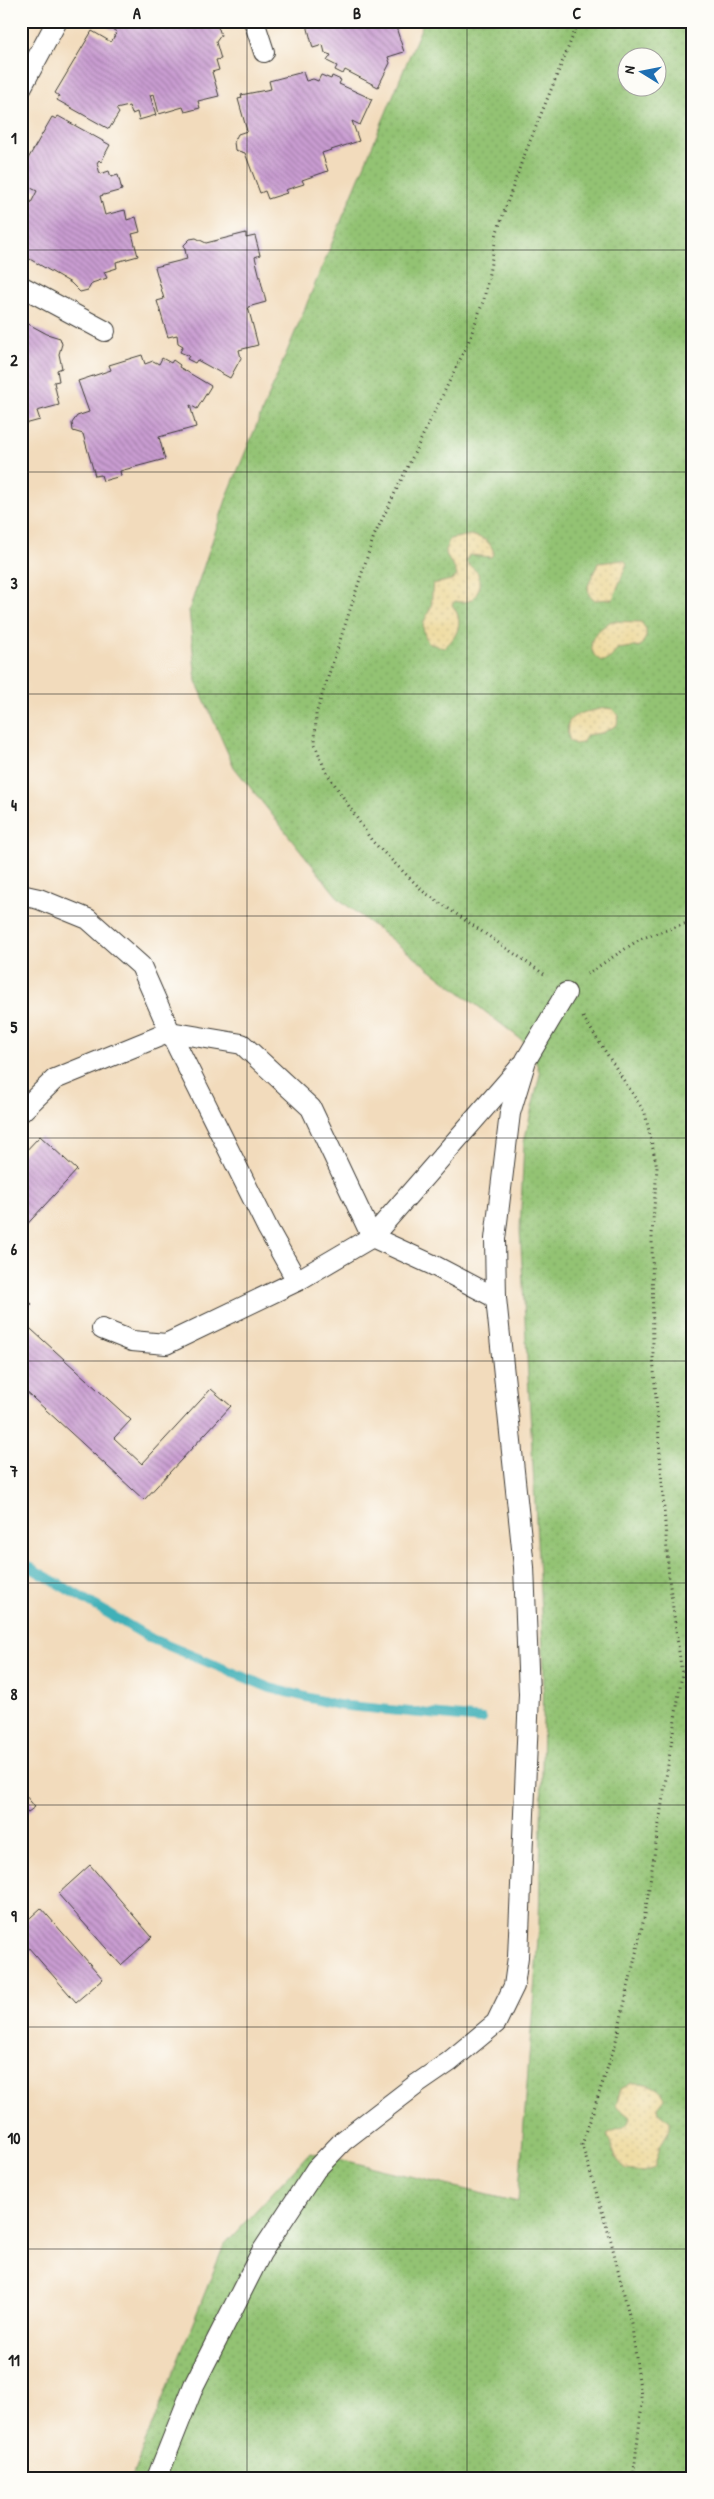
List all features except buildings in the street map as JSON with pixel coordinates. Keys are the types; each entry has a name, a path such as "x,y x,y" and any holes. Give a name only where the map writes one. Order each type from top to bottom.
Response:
{"lane":[{"path":"21,88 58,21"},
{"path":"254,21 264,52"},
{"path":"21,286 105,331"},
{"path":"21,896 39,899 88,919 141,966 170,1032 268,1229 297,1281"},
{"path":"102,1329 132,1342 166,1344 297,1281 372,1237 526,1060 566,993"},
{"path":"21,1112 55,1079 170,1032 242,1044 310,1108 372,1237 433,1265 496,1298"},
{"path":"157,2478 194,2385 261,2253 316,2170 343,2141 449,2062 496,2024 514,1986 518,1957 529,1694 524,1567 496,1298 495,1239 509,1123 526,1060"}],"path":[{"path":"579,21 522,161 497,232 484,299 468,343 374,536 316,714 315,744 325,770 372,841 424,892 534,966 566,993 598,1037 645,1112 657,1167 652,1235 653,1357 669,1579 682,1674 645,1914 615,2045 582,2145 611,2241 632,2327 642,2404 633,2478"},
{"path":"566,993 590,970 640,939 693,921"}],"green space":[{"path":"424,21 693,21 693,2478 131,2478 224,2245 310,2152 518,2202 539,1925 544,1668 520,1229 524,1142 540,1074 531,1047 340,900 234,767 196,681 189,610 228,494"}],"sand":[{"path":"470,535 485,540 494,553 491,557 469,555 466,562 478,573 478,591 472,599 462,602 455,601 452,605 458,617 458,628 453,638 444,648 428,643 423,625 431,606 433,584 451,580 457,576 446,551 450,539"},
{"path":"623,560 627,563 613,599 595,600 589,595 588,586 598,563"},
{"path":"611,621 641,622 646,629 646,637 641,646 617,649 610,658 601,660 595,656 591,647 593,638 596,633"},
{"path":"605,708 613,709 618,716 617,725 602,733 587,735 582,743 575,744 570,741 567,732 571,720 582,713"},
{"path":"632,2083 647,2084 659,2090 665,2098 658,2107 659,2113 670,2121 670,2129 660,2146 654,2168 644,2172 626,2170 616,2158 607,2134 624,2127 629,2121 630,2117 616,2106 621,2089"}],"waterway":[{"path":"21,1562 152,1639 270,1688 338,1705 482,1719"}]}
